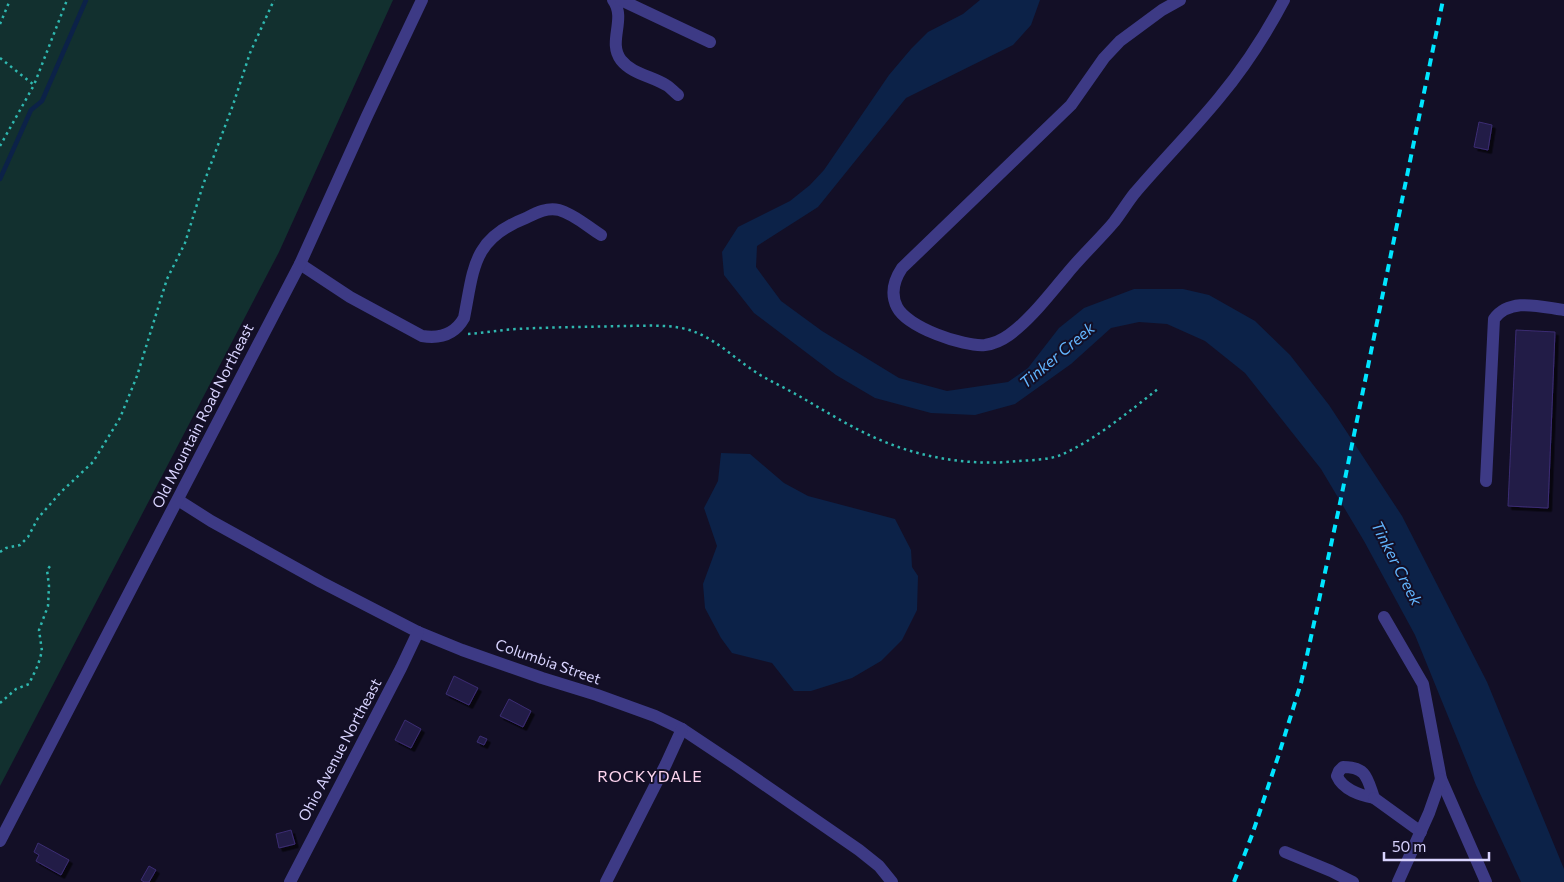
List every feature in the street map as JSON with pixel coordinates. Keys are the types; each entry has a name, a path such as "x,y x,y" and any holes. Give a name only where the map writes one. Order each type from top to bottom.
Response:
{"street":[{"name":"Old Mountain Road Northeast","path":"0,841 300,264 422,0"},
{"path":"613,0 619,13 616,52 621,61 666,84 678,95"},
{"path":"622,0 710,42"},
{"path":"1180,0 1162,10 1120,41 1104,58 1071,105 902,268 896,277 893,287 894,298 903,314 931,332 971,345 985,345 1008,337 1045,300 1115,220 1152,172 1221,96 1249,58 1284,0"},
{"path":"300,264 350,297 422,336 432,338 449,334 459,326 464,318 475,262 489,240 501,230 547,209 556,209 567,213 601,235"},
{"path":"1486,481 1494,318 1505,308 1515,305 1564,310"},
{"name":"Columbia Street","path":"178,500 211,521 321,582 418,632 462,650 654,716 682,730 736,764 859,850 878,866 891,881"},
{"path":"1384,617 1423,684 1441,779 1486,882"},
{"name":"Ohio Avenue Northeast","path":"290,882 418,632"},
{"path":"606,882 682,730"},
{"path":"1398,882 1421,832 1441,779"},
{"path":"1374,798 1421,832"},
{"path":"1285,852 1353,882"}],"path":[{"path":"0,24 10,0"},
{"path":"0,146 34,85 67,0"},
{"path":"0,552 6,548 20,545 28,537 38,518 61,492 93,462 120,418 137,376 168,279 184,243 250,53 274,0"},
{"path":"0,58 34,85"},
{"path":"449,334 576,327 665,326 686,329 715,342 762,376 884,442 909,451 976,463 1006,463 1061,454 1098,433 1159,388"},
{"path":"0,703 16,689 29,684 38,665 42,651 39,630 48,606 50,586 48,570 51,565"}],"green space":[{"path":"0,0 393,0 279,252 0,786"}],"water":[{"name":"Tinker Creek","path":"980,0 1040,0 1031,25 1013,45 906,98 818,207 757,246 756,267 781,301 822,331 899,378 947,391 1008,382 1028,368 1059,328 1084,308 1134,289 1183,289 1209,295 1255,321 1290,355 1329,405 1402,516 1487,682 1564,869 1564,882 1521,882 1476,785 1415,635 1364,541 1321,469 1245,373 1205,341 1167,324 1139,322 1111,328 1071,364 1015,404 975,415 931,413 875,398 836,375 754,313 724,275 722,252 738,227 790,201 810,185 824,170 889,75 911,49 928,32 963,14"},
{"path":"721,453 750,454 784,483 808,496 895,519 911,550 912,567 918,576 917,610 902,640 881,661 852,678 811,691 794,691 772,663 732,653 721,638 705,608 703,584 717,546 704,508 718,481"}],"building":[{"path":"1479,122 1492,125 1488,150 1474,147"},
{"path":"1516,330 1555,332 1548,508 1508,506"},
{"path":"454,676 478,688 469,705 446,694"},
{"path":"509,699 531,711 523,727 500,716"},
{"path":"405,720 421,729 411,748 395,740"},
{"path":"480,736 487,739 484,745 477,742"},
{"path":"291,830 295,844 279,848 276,834"},
{"path":"38,843 69,860 61,875 36,861 39,855 34,852"},
{"path":"149,866 156,870 149,882 144,882 141,880"}],"waterway":[{"path":"0,179 31,110 42,101 86,0"}],"railway":[{"path":"1234,882 1252,835 1301,683 1339,508 1443,0"}],"district":[{"name":"ROCKYDALE","path":"650,776"}]}
